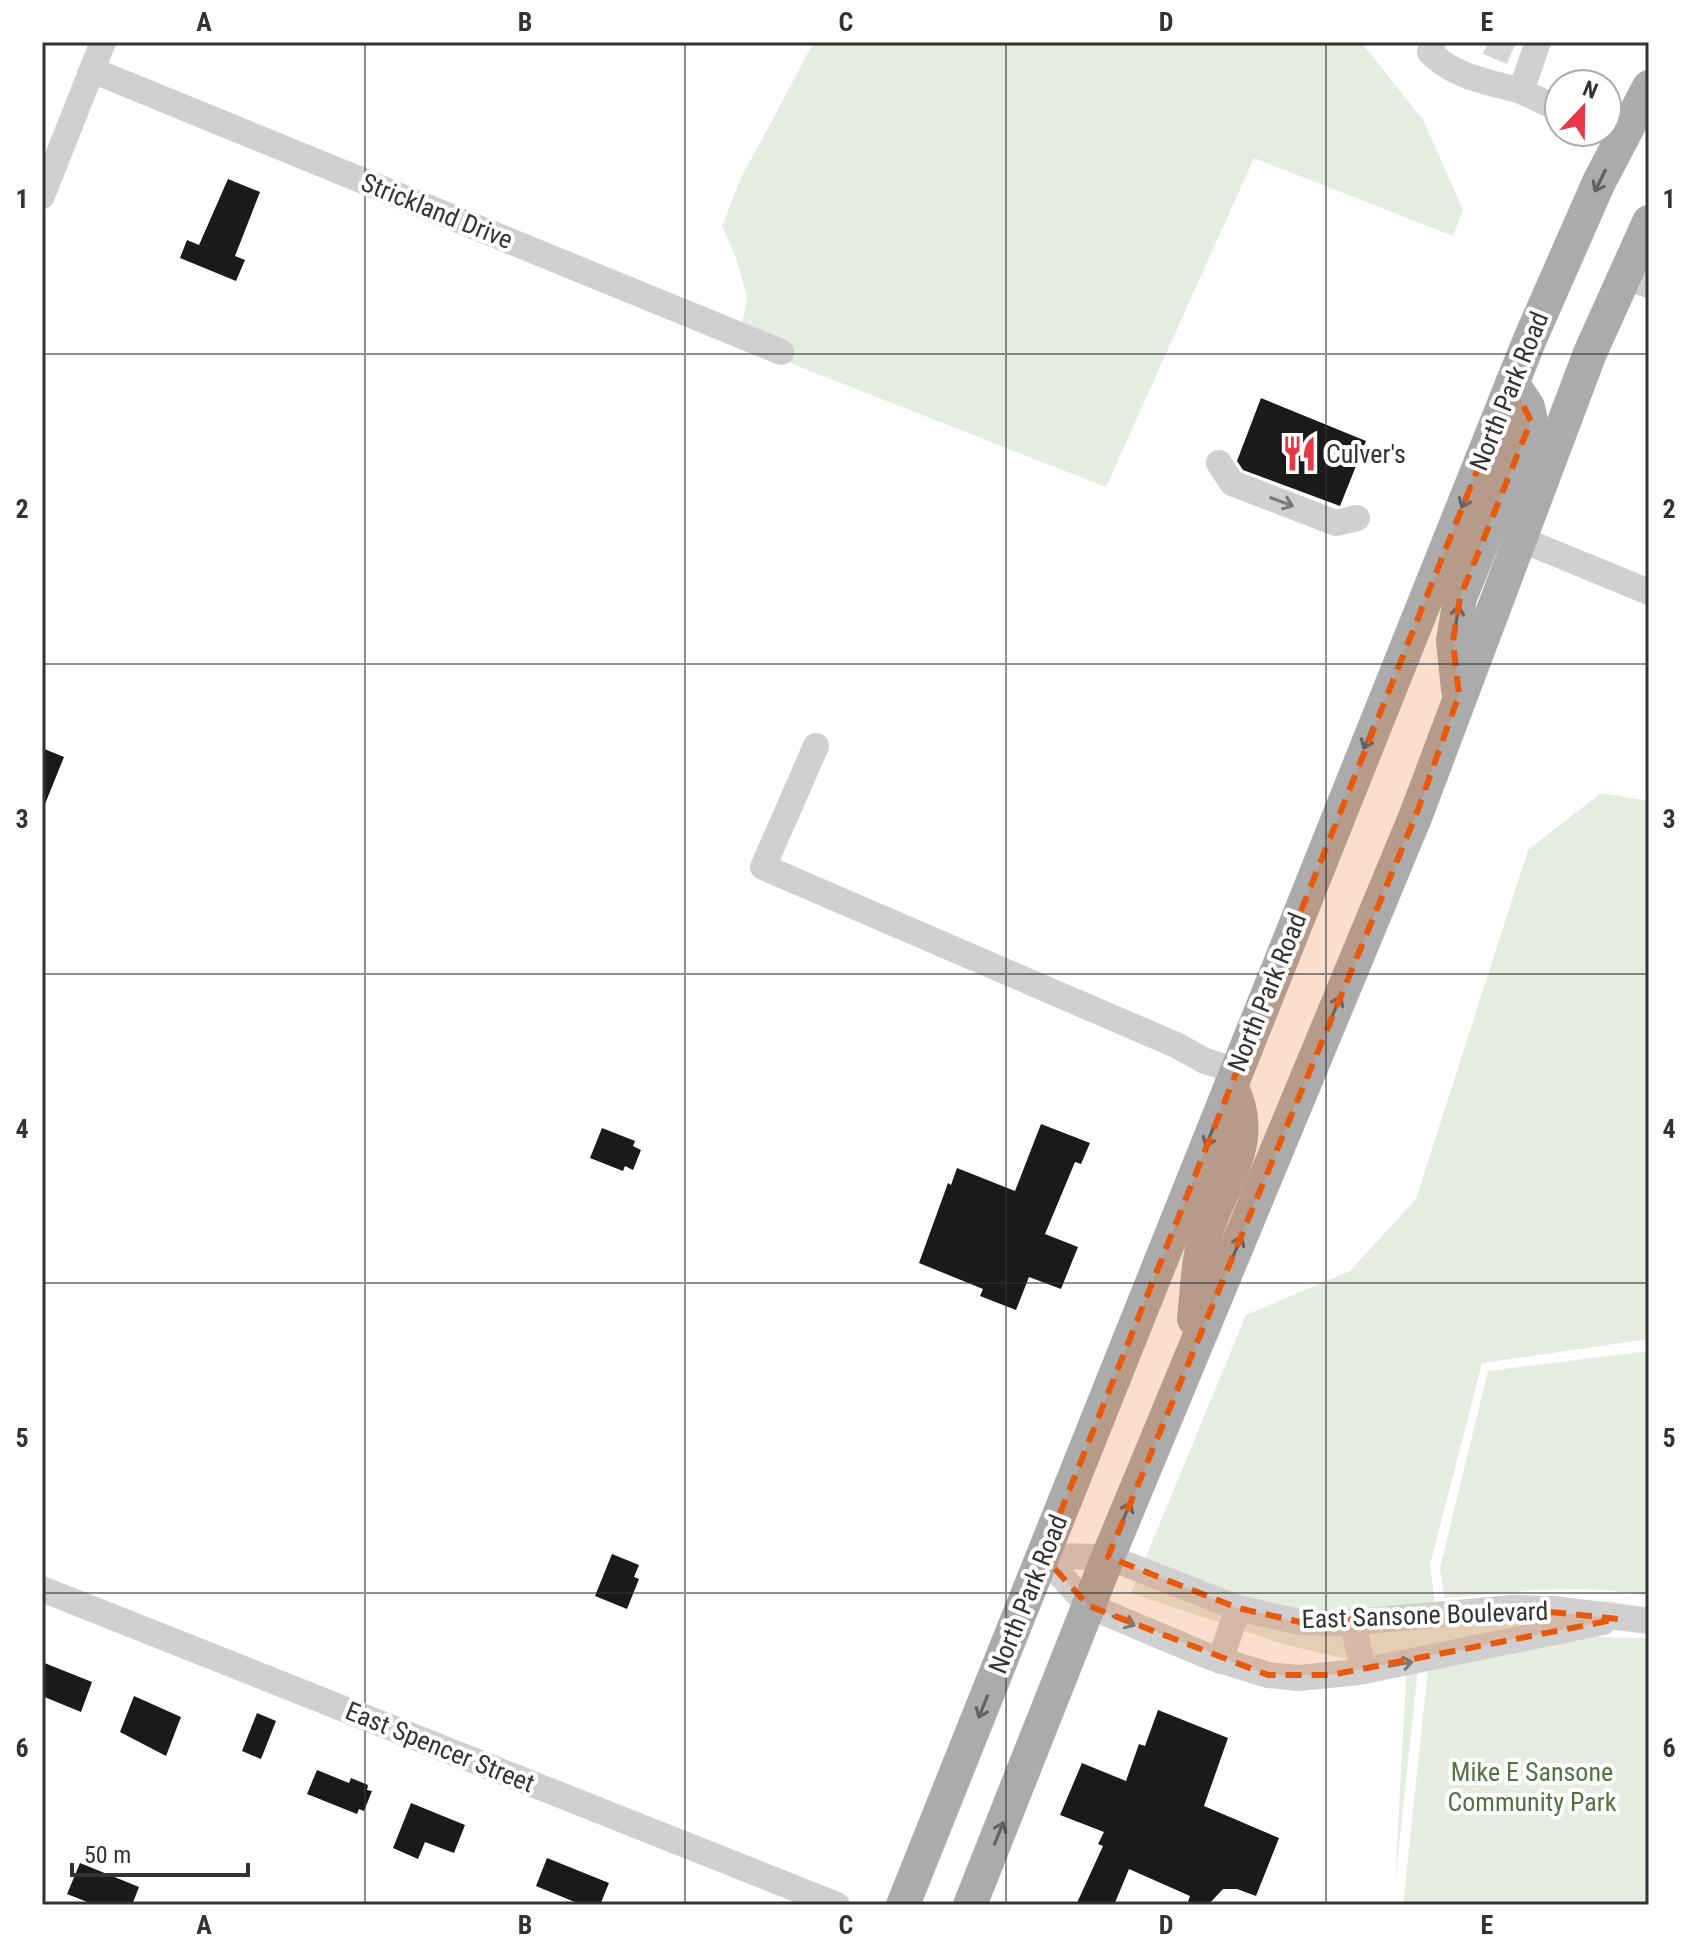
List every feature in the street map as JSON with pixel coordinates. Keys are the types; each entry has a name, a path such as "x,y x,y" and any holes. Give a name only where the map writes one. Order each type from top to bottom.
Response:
{"main road":[{"name":"North Park Road","path":"1623,123 1649,87"},
{"name":"North Park Road","path":"903,1905 1608,148"},
{"path":"970,1905 1108,1557 1416,815 1520,539 1636,281 1649,222"},
{"path":"1459,695 1453,641 1460,598 1531,421 1528,407 1512,383"},
{"path":"1190,1359 1203,1243 1241,1147 1241,1106 1234,1078"}],"street":[{"path":"42,196 103,42"},
{"path":"1433,42 1430,52 1441,64 1543,101"},
{"path":"1521,91 1528,52"},
{"name":"Strickland Drive","path":"92,70 781,352"},
{"path":"1219,463 1232,483 1336,523 1357,518"},
{"path":"1520,539 1649,592"},
{"path":"816,746 763,867 1176,1045 1234,1078"},
{"name":"East Sansone Boulevard","path":"1043,1556 1108,1557 1238,1608 1300,1622 1352,1622 1513,1608 1553,1609 1649,1621"},
{"name":"East Sansone Boulevard","path":"1043,1556 1089,1606 1220,1661 1268,1675 1298,1678 1364,1671 1618,1619"},
{"name":"East Spencer Street","path":"42,1589 837,1905"},
{"path":"1220,1661 1238,1608"},
{"path":"1352,1622 1364,1671"}],"highlighted area":[{"path":"1512,383 1531,421 1460,598 1453,641 1459,695 1416,815 1108,1557 1238,1608 1300,1622 1513,1608 1618,1619 1331,1675 1268,1675 1089,1606 1043,1556"}],"green space":[{"path":"814,42 1361,42 1423,120 1463,210 1453,236 1254,158 1106,487 739,343 747,297 736,258 722,226 741,178"},
{"path":"1601,793 1649,801 1649,1339 1482,1363 1430,1565 1435,1604 1552,1599 1610,1601 1649,1608 1649,1626 1590,1625 1418,1669 1395,1883 1407,1660 1356,1661 1286,1645 1131,1593 1246,1315 1350,1271 1416,1199 1528,850"},
{"path":"1649,1351 1649,1596 1572,1589 1444,1598 1440,1568 1488,1371"},
{"name":"Mike E Sansone Community Park","path":"1591,1637 1649,1638 1649,1905 1403,1905 1428,1669"}],"building":[{"path":"228,179 260,192 235,256 245,260 236,281 180,258 187,240 199,245"},
{"name":"Culver's","path":"1261,398 1366,441 1340,506 1243,470 1237,461"},
{"path":"42,748 64,757 43,809 42,809"},
{"path":"1041,1124 1090,1143 1081,1164 1075,1162 1045,1234 1078,1247 1061,1289 1029,1277 1016,1310 980,1296 983,1289 919,1263 948,1183 951,1185 957,1168 1015,1191"},
{"path":"602,1128 635,1141 633,1146 641,1150 633,1170 625,1166 623,1171 590,1158"},
{"path":"612,1554 639,1565 634,1577 639,1579 627,1609 595,1596"},
{"path":"42,1662 92,1682 81,1712 42,1696"},
{"path":"134,1696 181,1717 166,1756 120,1732"},
{"path":"1158,1710 1228,1738 1204,1806 1279,1838 1256,1896 1237,1889 1223,1889 1208,1905 1187,1905 1190,1896 1129,1869 1114,1905 1076,1905 1103,1846 1098,1844 1104,1832 1060,1815 1082,1763 1126,1781 1139,1744 1145,1746"},
{"path":"257,1713 276,1721 261,1759 242,1751"},
{"path":"317,1770 349,1783 351,1778 368,1785 367,1790 372,1791 364,1811 359,1809 357,1814 307,1794"},
{"path":"411,1803 465,1825 454,1853 425,1842 418,1859 393,1848"},
{"path":"547,1858 609,1883 600,1905 582,1905 536,1886"},
{"path":"80,1863 139,1887 132,1905 95,1905 67,1894"}],"tunnel":[{"path":"1488,42 1514,53"}],"place":[{"name":"Culver's","path":"1300,454"}]}
